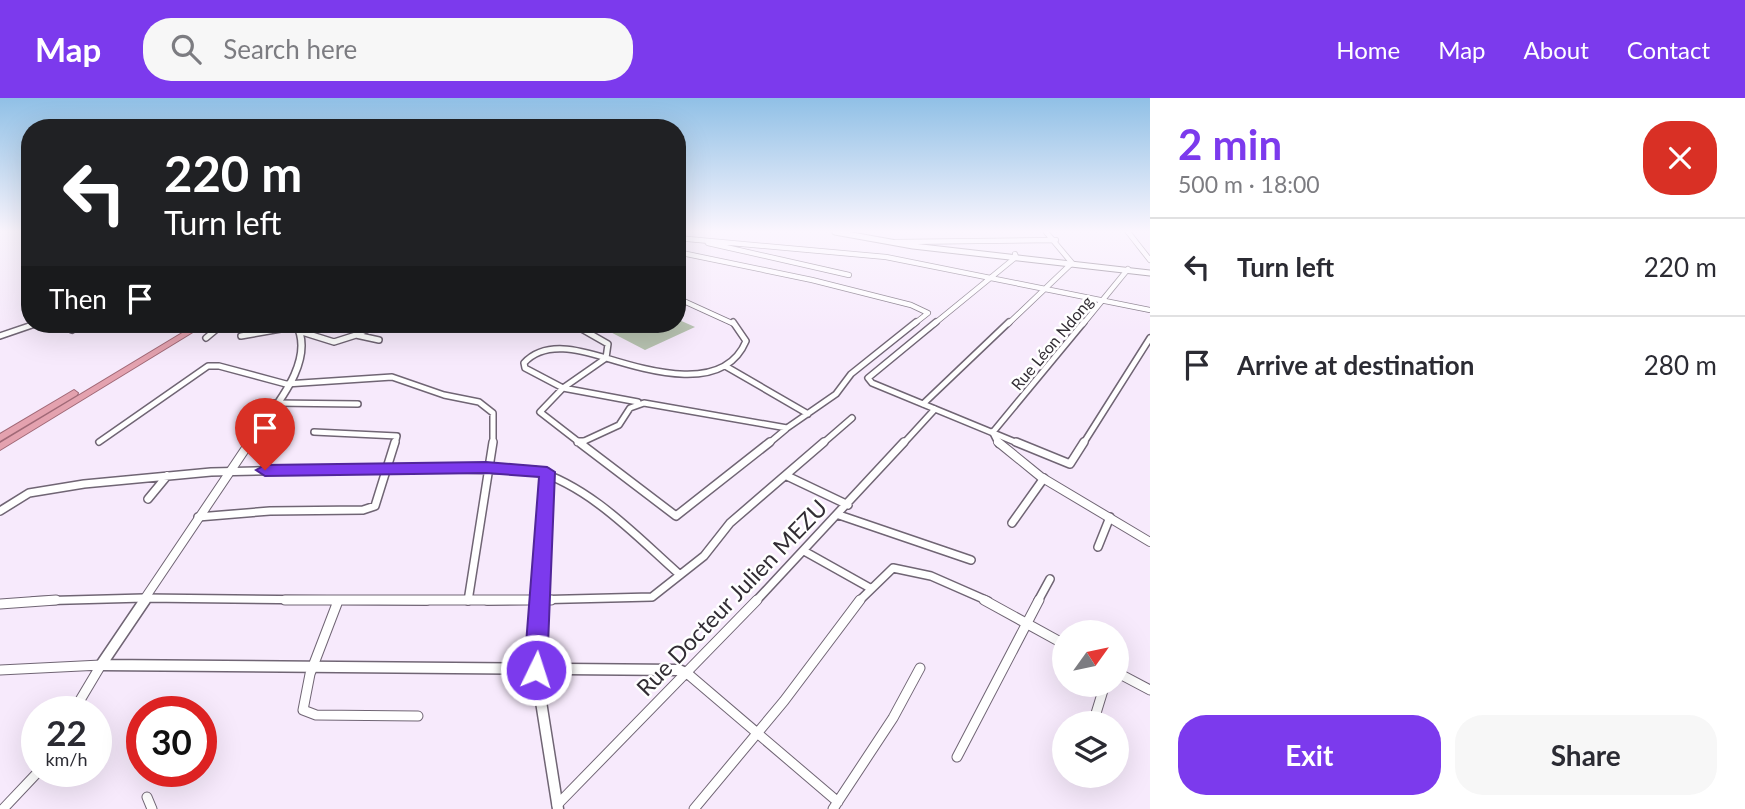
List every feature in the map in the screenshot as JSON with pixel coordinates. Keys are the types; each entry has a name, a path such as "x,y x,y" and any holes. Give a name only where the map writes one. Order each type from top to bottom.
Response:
{"highway":[{"path":"0,438 177,333"},
{"path":"0,447 187,333"}],"main road":[{"path":"1104,265 1150,273"}],"street":[{"path":"589,333 608,344 606,358 563,388 540,413 676,516 787,428 836,394 851,374 928,313 911,304 739,265"},
{"path":"808,265 849,275"},
{"path":"926,265 1150,310"},
{"path":"1006,265 868,378 872,383 1070,464 1150,338"},
{"path":"923,404 1067,265"},
{"name":"Rue Léon Ndong","path":"993,432 1128,269"},
{"path":"686,302 731,320 746,341 742,355 727,367 702,373 661,373 606,358 552,349 540,351 526,359 523,366 529,372 563,388 787,428"},
{"path":"0,336 21,329"},
{"path":"206,338 212,333"},
{"path":"241,336 260,333"},
{"path":"83,696 286,384 300,350 299,333"},
{"path":"314,333 339,342 356,334 379,340"},
{"path":"99,442 186,378 208,366 219,366 286,384 379,376 479,402 489,407 495,419 468,602"},
{"path":"727,367 808,414"},
{"path":"274,403 358,404"},
{"path":"580,443 619,425 630,408 644,403"},
{"name":"Rue Docteur Julien MEZU","path":"556,808 688,674 935,409"},
{"path":"0,604 144,598 540,602 652,597 704,556 735,519 852,418"},
{"path":"198,517 270,511 368,510 375,506 398,440 396,434 314,432"},
{"path":"993,432 999,445 1044,478 1150,542"},
{"path":"0,511 29,493 84,484 229,471 486,468 547,472 573,485 680,574"},
{"path":"547,472 536,670 556,808"},
{"path":"148,499 167,476"},
{"path":"787,476 848,505"},
{"path":"1012,523 1044,478"},
{"path":"839,514 859,524 971,560"},
{"path":"1098,547 1110,517"},
{"path":"804,551 870,588"},
{"path":"694,809 758,733 870,588 892,568 905,568 981,599 1052,638"},
{"path":"957,757 1024,623 1050,579"},
{"path":"338,601 302,705 307,714 418,716"},
{"path":"0,670 101,665 678,670 688,674 758,733 836,806 893,718 920,668"},
{"path":"1129,679 1150,690"},
{"path":"3,809 24,787"},
{"path":"147,797 152,809"}],"green space":[{"path":"686,323 695,327 686,331"},
{"path":"612,333 682,333 645,350"}],"route":[{"path":"265,470 486,468 547,472 536,670"}]}
